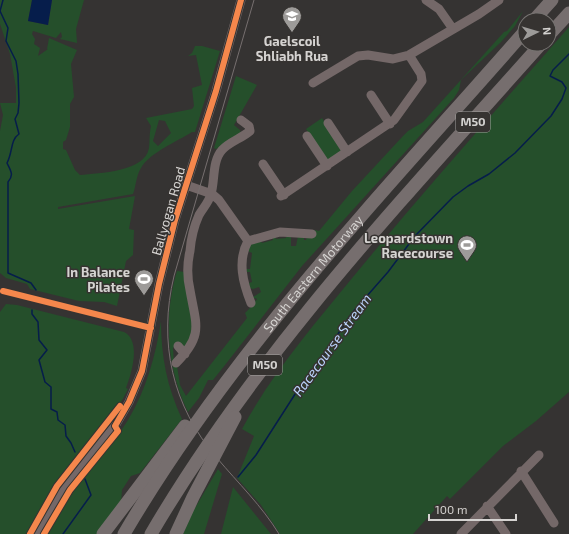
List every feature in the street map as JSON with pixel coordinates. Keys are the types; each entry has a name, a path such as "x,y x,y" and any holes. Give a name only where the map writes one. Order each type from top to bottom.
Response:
{"highway":[{"path":"541,12 552,0"},
{"path":"557,26 569,13"},
{"name":"South Eastern Motorway","path":"124,534 159,477 242,360 298,289 517,40"},
{"name":"South Eastern Motorway","path":"151,534 214,436 273,353 335,278 534,52"},
{"path":"103,534 292,290 382,186 395,177"},
{"path":"176,534 209,465 239,410 257,382 297,330 372,243 396,209"}],"street":[{"name":"Ballyogan Road","path":"37,534 50,508 70,479 115,426 129,402 144,364 163,266 186,185 218,84 241,0"},
{"path":"426,0 439,9 453,29"},
{"path":"313,83 358,56 368,55 393,59 409,55 479,14 499,0"},
{"path":"263,164 282,196 390,124 396,118 422,81 421,74 409,55"},
{"path":"371,95 390,124"},
{"path":"176,363 192,344 197,323 189,284 190,250 199,215 212,194 213,178 221,152 250,131 249,126 241,120"},
{"path":"328,123 348,152"},
{"path":"307,136 327,166"},
{"path":"186,185 212,194 226,206 248,241 242,272 251,296"},
{"path":"248,241 275,233 294,236 312,234"},
{"path":"178,346 185,354"},
{"path":"462,533 521,471 539,455"},
{"path":"521,471 554,523"},
{"path":"487,506 506,534"}],"green space":[{"path":"0,0 32,0 28,21 48,25 52,0 84,0 76,29 77,43 60,39 62,37 61,32 56,38 33,31 32,34 35,39 34,44 40,48 38,56 48,49 49,38 77,50 71,64 74,97 70,104 70,127 66,140 63,142 63,149 66,150 75,170 80,175 120,170 130,167 146,156 149,148 151,126 146,118 192,109 194,106 192,88 202,85 196,55 188,56 192,53 195,46 202,46 220,51 195,132 192,132 150,157 138,174 133,194 58,207 58,209 135,196 129,229 134,230 133,255 126,261 117,306 104,302 79,301 30,289 27,284 6,278 0,273 0,131 3,115 0,103 16,103 16,88 10,54 0,24","holes":["159,120 165,121 171,133 158,146 153,141"]},
{"path":"517,18 515,26 501,42 461,80 459,90 454,98 302,266 213,380 208,380 199,398 188,412 175,378 169,343 170,306 177,271 185,272 194,327 185,348 178,344 173,348 174,363 177,366 180,385 186,396 247,318 245,313 254,304 254,301 257,300 256,298 253,299 253,297 261,292 259,287 253,289 250,288 249,283 252,282 250,272 247,272 246,269 250,269 252,253 248,251 251,244 260,239 262,243 273,240 272,236 275,235 276,239 286,238 286,235 291,235 291,246 296,246 298,236 304,236 304,240 306,240 307,236 310,237 315,230 319,231 352,191 403,136 408,131 423,122 504,32 507,31"},
{"name":"Leopardstown Racecourse","path":"569,27 569,392 536,421 503,446 450,499 447,496 413,534 280,534 261,505 237,478 254,436 242,429 280,369 323,314 379,245 547,52 557,52 557,41"},
{"path":"236,76 257,85 234,125 240,130 241,134 216,149 214,148"},
{"path":"322,118 343,151 331,160 326,159 306,129"},
{"path":"6,304 17,305 124,332 129,336 133,343 134,350 134,358 126,388 128,389 123,399 60,478 43,505 28,534 0,534 0,312"},
{"path":"161,321 162,347 166,371 172,395 182,419 140,473 131,476 122,490 121,503 97,534 46,534 69,494 117,436 134,409 149,372"},
{"path":"218,469 222,474 204,534 183,534 192,513"},
{"path":"233,487 271,534 221,534"}],"water":[{"path":"32,0 52,0 48,25 28,21"}],"waterway":[{"path":"3,0 0,11 8,28 6,41 16,61 19,103 18,113 15,119 19,134 14,140 7,163 11,171 10,180 8,182 8,273 31,283 36,290"},
{"name":"Racecourse Stream","path":"238,477 256,455 299,388 312,373 352,313 388,272 415,236 453,197 489,174 515,153 551,116 562,99 566,88 562,82 550,76 553,70 569,54"},
{"path":"32,310 32,314 38,322 39,340 47,350 39,360 45,382 51,387 51,409 57,412 58,420 65,425 66,436 75,452"},
{"path":"63,534 91,495 85,479"}],"tram line":[{"path":"254,0 174,276 169,301 169,349 179,395 189,417 217,458 257,504 279,534"}],"cycle path":[{"path":"44,534 70,490 118,431 115,426 129,402 142,371 159,284 175,220 216,91 241,0"},
{"path":"3,291 151,328"},
{"path":"30,534 57,486 120,406"}],"place":[{"name":"Gaelscoil Shliabh Rua","path":"292,33"},
{"name":"Leopardstown Racecourse","path":"467,262"},
{"name":"In Balance Pilates","path":"144,296"}]}
